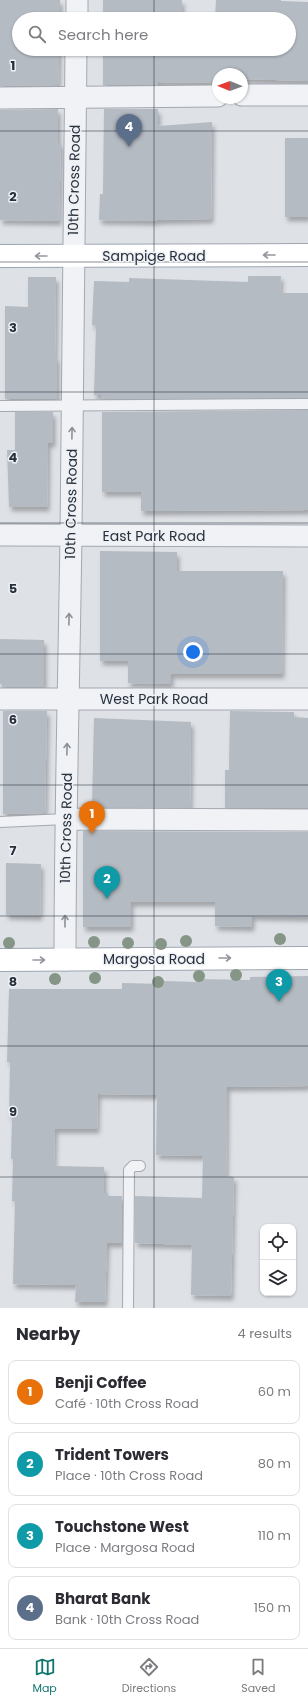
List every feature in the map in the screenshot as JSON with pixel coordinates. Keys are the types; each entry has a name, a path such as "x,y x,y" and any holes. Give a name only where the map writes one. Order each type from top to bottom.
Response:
{"main road":[{"name":"Sampige Road","path":"0,256 308,255"},
{"name":"Margosa Road","path":"0,960 308,958"}],"street":[{"path":"77,0 77,12"},
{"name":"10th Cross Road","path":"65,960 76,56"},
{"path":"248,95 308,95"},
{"path":"0,98 212,96"},
{"name":"East Park Road","path":"0,535 308,536"},
{"name":"West Park Road","path":"0,699 308,699"},
{"path":"66,819 308,820"}],"lane":[{"path":"0,406 308,404"},
{"path":"0,822 66,819"},
{"path":"128,1308 129,1170 133,1166 140,1166"}],"building":[{"path":"0,0 60,0 60,12 12,12 12,56 59,56 58,85 0,86"},
{"path":"103,0 182,0 182,12 103,12"},
{"path":"216,0 281,0 308,2 308,81 248,79 248,68 212,68 211,83 158,82 158,85 103,85 103,56 296,56 296,12 215,12"},
{"path":"58,109 58,143 61,143 59,221 0,220 0,110"},
{"path":"104,109 158,109 158,126 212,122 211,219 157,221 99,220 100,194 103,194"},
{"path":"285,138 308,138 308,217 285,217"},
{"path":"248,276 281,276 280,293 308,293 308,398 101,399 101,395 94,395 96,326 92,325 94,281 129,282 129,278 248,282"},
{"path":"28,277 56,277 55,357 57,357 57,399 5,399 5,306 28,307"},
{"path":"308,410 308,510 141,511 141,492 102,492 102,412"},
{"path":"15,412 53,412 53,443 48,443 47,507 9,507 7,450 15,450"},
{"path":"100,551 177,552 177,571 283,571 282,674 171,674 171,684 128,683 128,661 100,661"},
{"path":"0,639 44,640 44,687 2,687 2,684 0,684"},
{"path":"3,711 47,711 45,813 3,814"},
{"path":"230,711 294,712 294,717 308,718 308,808 225,808 225,770 229,770"},
{"path":"94,718 191,722 190,808 92,807"},
{"path":"83,831 308,832 308,917 252,916 252,927 215,926 215,902 131,902 131,927 83,927"},
{"path":"6,863 41,864 40,916 6,915"},
{"path":"308,976 308,1086 227,1087 226,1176 234,1177 231,1296 191,1295 192,1245 135,1243 135,1196 202,1198 203,1156 156,1155 157,1095 98,1094 97,1129 55,1129 54,1166 104,1167 104,1193 108,1193 108,1196 122,1196 122,1243 107,1243 105,1302 75,1302 76,1285 13,1284 15,1201 12,1201 12,1116 9,1116 10,1062 7,1062 9,989 122,989 122,983 164,984 164,981 196,982 196,979 250,980 250,977"}],"place":[{"name":"Bharat Bank","path":"129,147"},
{"name":"Benji Coffee","path":"92,834"},
{"name":"Trident Towers","path":"107,899"},
{"name":"Touchstone West","path":"279,1002"}]}
